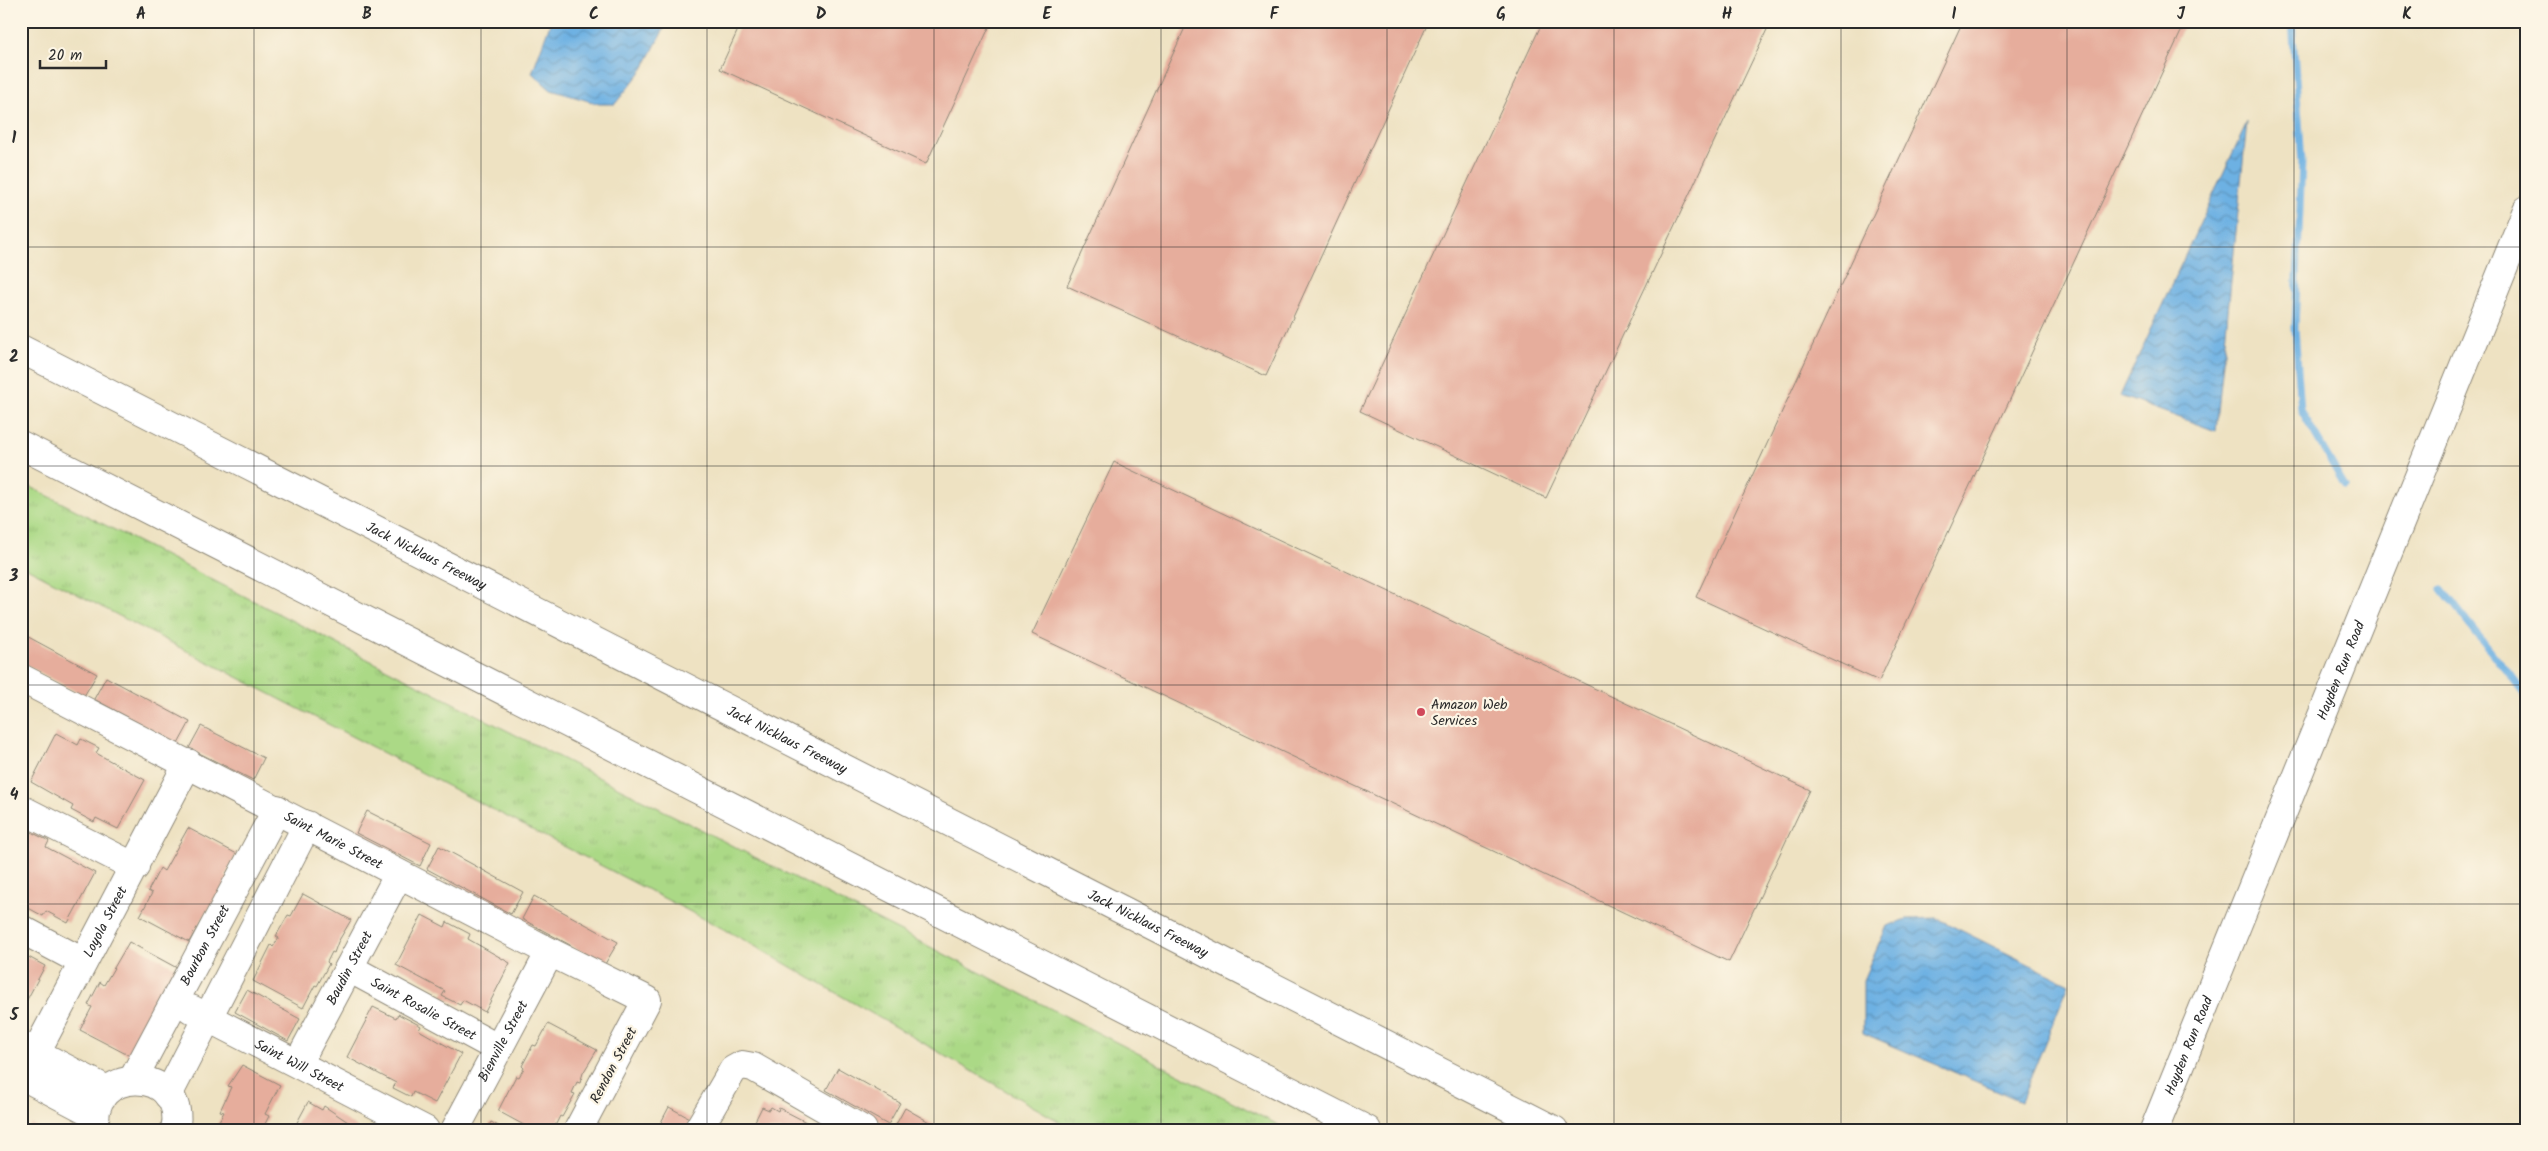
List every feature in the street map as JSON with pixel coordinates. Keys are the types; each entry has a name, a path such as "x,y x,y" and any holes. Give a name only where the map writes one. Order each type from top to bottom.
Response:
{"main road":[{"name":"Hayden Run Road","path":"2154,1130 2527,210"},
{"name":"Jack Nicklaus Freeway","path":"21,349 1554,1130"},
{"path":"21,445 1367,1130"},
{"name":"Saint Marie Street","path":"25,688 188,763 550,952 647,1000"},
{"name":"Loyola Street","path":"25,1066 84,962 188,763"},
{"path":"21,809 135,867"},
{"name":"Bourbon Street","path":"133,1079 277,809"},
{"path":"168,1095 307,825"},
{"name":"Baudin Street","path":"298,1063 399,874"},
{"path":"21,929 84,962"},
{"name":"Bienville Street","path":"454,1130 499,1050 550,952"},
{"name":"Saint Rosalie Street","path":"349,968 499,1050"},
{"name":"Saint Will Street","path":"174,1000 424,1130"},
{"name":"Rendon Street","path":"578,1130 647,1000"},
{"path":"698,1130 732,1070 742,1065 753,1067 863,1130"},
{"path":"25,1066 99,1111 119,1082 133,1079 152,1083 168,1095 175,1107 177,1122 175,1130"}],"green space":[{"path":"21,482 1288,1130 1074,1130 739,937 21,565"}],"water":[{"path":"551,21 668,21 643,69 615,104 599,104 551,90 532,73"},
{"path":"2247,122 2216,431 2120,396"},
{"path":"1936,918 2069,984 2021,1101 1863,1033 1863,980 1887,926 1907,919"}],"building":[{"path":"742,21 992,21 926,164 720,69"},
{"path":"1188,21 1429,21 1266,376 1067,286"},
{"path":"1543,21 1771,21 1546,498 1360,411"},
{"path":"1963,21 2186,21 1879,681 1696,597"},
{"name":"Amazon Web Services","path":"1114,462 1810,790 1729,962 1032,634"},
{"path":"21,633 97,674 84,696 21,662"},
{"path":"106,677 190,722 178,744 94,699"},
{"path":"201,726 264,758 253,780 189,748"},
{"path":"56,733 78,745 81,739 99,748 96,753 145,780 118,829 96,818 94,822 71,810 73,806 31,782"},
{"path":"367,811 431,843 420,866 356,833"},
{"path":"188,828 237,854 225,876 231,879 201,921 189,942 140,916 152,893 148,891 160,868 164,871"},
{"path":"31,832 49,841 46,847 95,873 68,923 46,911 43,916 21,904 21,834 28,838"},
{"path":"439,846 523,892 511,914 427,869"},
{"path":"303,894 351,920 334,953 332,952 327,962 329,964 317,986 315,985 303,1008 253,981 271,945 273,947 279,938 276,936 288,915 291,916"},
{"path":"534,896 618,942 605,964 522,919"},
{"path":"422,915 445,927 447,922 470,934 468,939 510,963 485,1012 463,1000 460,1005 442,996 445,991 396,965"},
{"path":"129,942 177,968 130,1056 80,1030 92,1007 88,1005 100,982 104,985"},
{"path":"21,950 24,951 23,954 45,966 21,1011"},
{"path":"247,990 300,1019 288,1041 235,1012"},
{"path":"373,1007 396,1018 398,1014 421,1026 419,1030 461,1054 435,1103 413,1092 411,1097 393,1088 396,1083 347,1057"},
{"path":"548,1024 597,1050 583,1073 580,1083 577,1082 572,1093 575,1094 553,1130 533,1130 498,1111 516,1076 519,1077 524,1068 522,1066 533,1045 536,1046"},
{"path":"242,1065 280,1085 265,1114 269,1116 262,1130 214,1130 224,1112 220,1111 231,1087 228,1086"},
{"path":"838,1068 900,1103 888,1125 826,1090"},
{"path":"308,1102 322,1110 324,1106 360,1130 293,1130"},
{"path":"669,1107 691,1119 685,1130 657,1130"},
{"path":"762,1107 769,1110 771,1107 778,1111 779,1108 808,1123 805,1130 754,1130 757,1124 754,1123"},
{"path":"905,1108 943,1130 893,1130"},
{"path":"491,1122 506,1130 487,1130"},
{"path":"31,1124 42,1130 28,1130"}],"waterway":[{"path":"2292,21 2302,162 2295,328 2301,410 2345,486"},
{"path":"2442,589 2527,698"}],"place":[{"name":"Amazon Web Services","path":"1421,712"}]}
